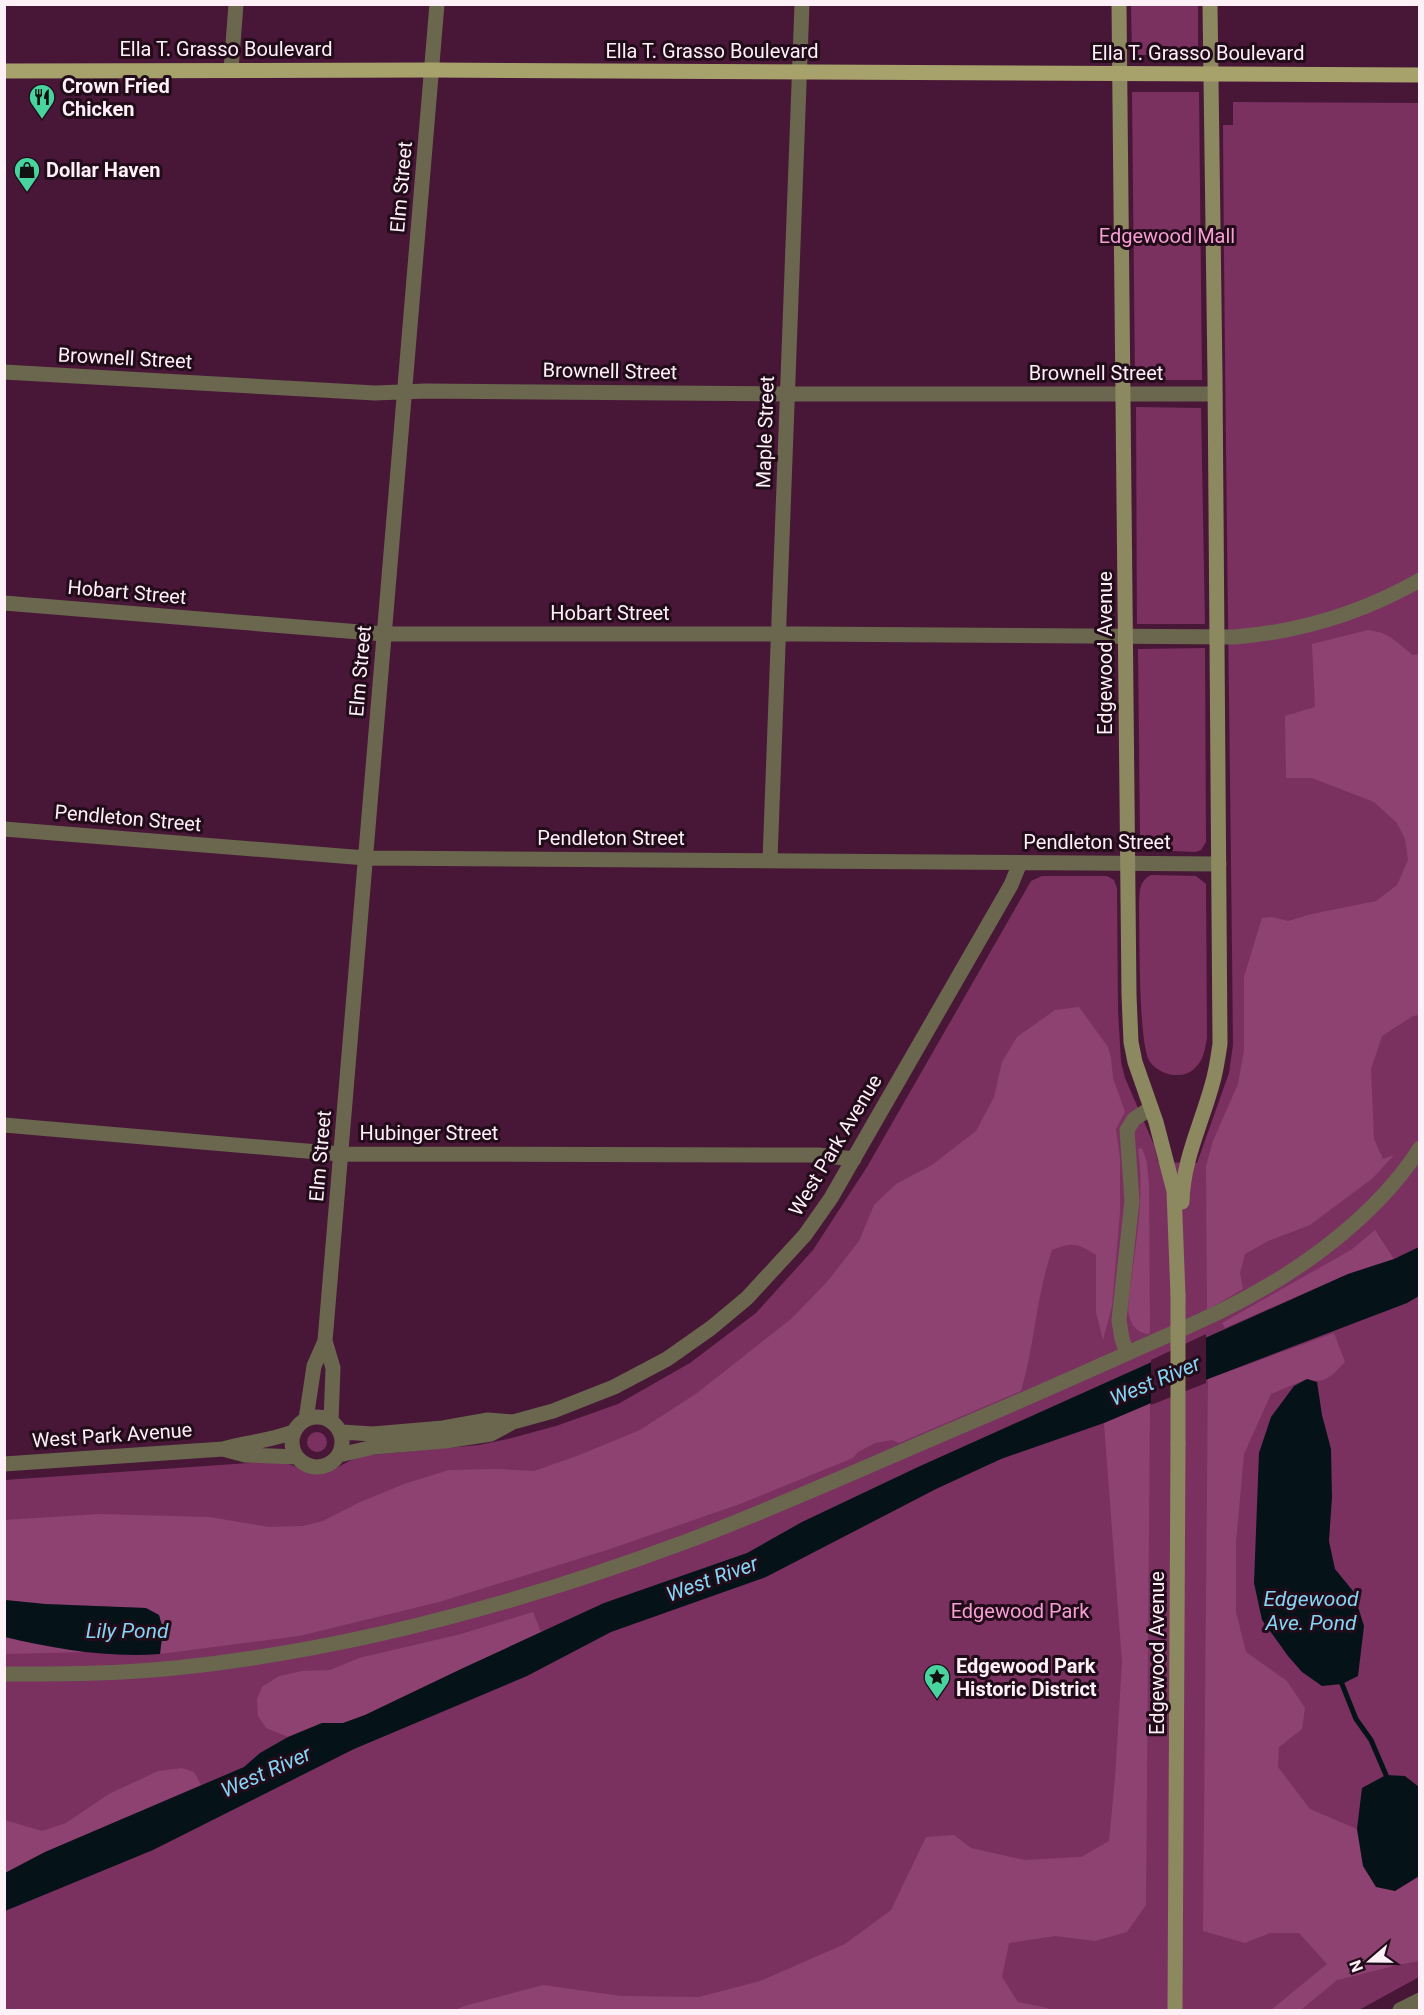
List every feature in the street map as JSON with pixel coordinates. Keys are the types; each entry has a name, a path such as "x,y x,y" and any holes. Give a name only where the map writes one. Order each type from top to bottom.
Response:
{"main road":[{"name":"Ella T. Grasso Boulevard","path":"4,71 432,70 1419,75"}],"street":[{"path":"231,70 236,4"},
{"name":"Elm Street","path":"306,1419 314,1366 325,1341 437,4"},
{"name":"Maple Street","path":"770,860 802,4"},
{"name":"Edgewood Avenue","path":"1119,4 1127,864 1131,1042 1174,1191 1178,1295 1175,2010"},
{"name":"Edgewood Avenue","path":"1178,1295 1184,1171 1212,1086 1220,1044 1210,4"},
{"name":"Brownell Street","path":"4,372 375,393 1215,394"},
{"name":"Hobart Street","path":"4,603 384,634 1217,637 1266,633 1343,615 1383,599 1419,580"},
{"name":"Pendleton Street","path":"5,829 366,858 1219,864"},
{"name":"West Park Avenue","path":"339,1455 374,1447 474,1438 491,1434 513,1422 553,1411 614,1387 667,1359 711,1328 747,1298 805,1235 831,1197 1008,891 1020,863"},
{"path":"1127,1353 1119,1320 1132,1201 1127,1130 1134,1119 1151,1108"},
{"name":"Hubinger Street","path":"4,1125 341,1154 824,1155 854,1159"},
{"path":"4,1674 121,1672 174,1668 255,1658 376,1635 498,1603 683,1542 884,1460 1243,1300 1321,1249 1371,1209 1400,1176 1419,1148"},
{"name":"Elm Street","path":"325,1341 333,1368 335,1426"},
{"path":"320,1416 335,1426 343,1445 333,1462 325,1466 308,1466 297,1457 291,1443 297,1426 306,1419 320,1416"},
{"name":"West Park Avenue","path":"335,1426 373,1434 443,1428 488,1420 513,1422"},
{"name":"West Park Avenue","path":"4,1464 223,1449 244,1443 268,1441 293,1432"},
{"name":"West Park Avenue","path":"223,1449 245,1455 297,1457"},
{"path":"1400,2010 1419,2000"}],"green space":[{"path":"1131,5 1198,5 1198,55 1132,55"},
{"name":"Edgewood Mall","path":"1132,92 1199,92 1202,380 1135,380"},
{"name":"Edgewood Park","path":"1233,102 1419,103 1419,1977 1359,2010 5,2010 5,1480 279,1461 317,1474 334,1469 359,1456 479,1445 556,1426 618,1404 690,1363 756,1313 813,1250 867,1167 1031,881 1042,876 1107,876 1114,880 1117,888 1118,1011 1121,1062 1125,1078 1154,1145 1158,1162 1197,1163 1229,1073 1233,1045 1223,125 1233,125"},
{"path":"1136,407 1201,408 1205,624 1137,624"},
{"path":"1205,648 1206,842 1201,850 1195,852 1151,850 1144,847 1140,835 1138,649"},
{"path":"1151,875 1196,876 1206,884 1207,1038 1204,1054 1198,1065 1190,1072 1178,1075 1160,1071 1150,1062 1143,1034 1139,906 1142,884"},
{"path":"317,1432 324,1435 327,1442 324,1449 317,1452 310,1449 307,1442 310,1435"}],"shaded area":[{"path":"1368,630 1388,636 1413,655 1420,654 1419,1015 1413,1016 1382,1036 1371,1069 1374,1139 1383,1159 1394,1155 1373,1178 1310,1225 1268,1241 1245,1254 1240,1273 1243,1289 1207,1310 1206,1166 1213,1141 1238,1084 1244,1050 1244,977 1262,918 1272,917 1288,921 1376,901 1397,885 1408,860 1405,839 1397,823 1374,802 1312,778 1286,778 1285,716 1315,707 1312,644"},
{"path":"1079,1007 1108,1047 1113,1078 1125,1112 1116,1129 1120,1158 1120,1212 1112,1306 1103,1340 1096,1312 1096,1255 1075,1245 1052,1250 1042,1285 1030,1356 1021,1391 899,1443 892,1440 875,1443 858,1452 853,1458 740,1504 607,1550 439,1602 299,1636 160,1654 163,1629 159,1615 146,1608 5,1600 5,1520 99,1514 209,1517 269,1527 303,1526 323,1521 358,1503 404,1484 449,1470 534,1471 640,1430 697,1393 791,1319 827,1282 859,1241 874,1205 896,1184 932,1165 976,1131 994,1097 1002,1062 1017,1037 1055,1010"},
{"path":"1142,1148 1147,1163 1149,1186 1150,1334 1140,1332 1134,1326 1128,1308 1140,1209 1138,1149"},
{"path":"1375,1230 1394,1259 1348,1274 1225,1328 1222,1323 1351,1250"},
{"path":"1334,1333 1345,1362 1324,1380 1307,1379 1271,1394 1244,1454 1236,1543 1236,1612 1246,1652 1287,1681 1305,1708 1302,1729 1279,1747 1278,1767 1310,1809 1357,1829 1363,1866 1395,1891 1417,1878 1419,1880 1419,1961 1337,1980 1301,2010 1271,2010 1327,1964 1299,1933 1270,1933 1245,1943 1203,1931 1208,1379"},
{"path":"1150,1403 1146,1905 1127,1932 1095,1941 1055,1936 1009,1943 1002,1977 1018,2002 1049,2010 454,2010 543,1985 621,1996 699,1997 760,1981 845,1944 891,1910 926,1837 954,1835 971,1848 1025,1860 1081,1857 1109,1841 1122,1662 1104,1423"},
{"path":"533,1612 541,1632 365,1715 343,1723 322,1723 288,1737 266,1728 258,1716 257,1699 262,1687 279,1676 303,1671 330,1670 359,1658 461,1634"},
{"path":"5,1637 86,1652 5,1654"},
{"path":"182,1768 194,1772 201,1785 45,1852 5,1873 5,1820 42,1831 66,1823 109,1794 158,1771"}],"water":[{"name":"West River","path":"1419,1247 1419,1296 1407,1303 1208,1379 1104,1423 1001,1459 936,1489 766,1577 611,1632 527,1676 354,1749 153,1850 5,1911 5,1873 45,1852 244,1767 260,1753 288,1737 322,1723 343,1723 365,1715 604,1603 747,1553 802,1522 918,1467 1348,1274 1394,1259"},
{"name":"Edgewood Ave. Pond","path":"1307,1379 1317,1382 1322,1415 1331,1449 1332,1497 1329,1541 1335,1569 1353,1591 1364,1626 1358,1676 1342,1684 1322,1686 1302,1672 1262,1620 1254,1583 1259,1453 1271,1417 1294,1386"},
{"name":"Lily Pond","path":"5,1600 146,1608 159,1615 163,1629 160,1654 121,1655 82,1652 5,1637"},
{"path":"1386,1775 1405,1776 1419,1787 1419,1876 1395,1891 1376,1887 1363,1866 1357,1829 1362,1788"}],"pier":[{"path":"1206,1334 1206,1383 1151,1405 1151,1360"}],"waterway":[{"path":"1342,1684 1356,1719 1371,1740 1386,1775"}],"place":[{"name":"Crown Fried Chicken","path":"42,120"},
{"name":"Dollar Haven","path":"27,193"},
{"name":"Edgewood Park Historic District","path":"937,1700"}]}
